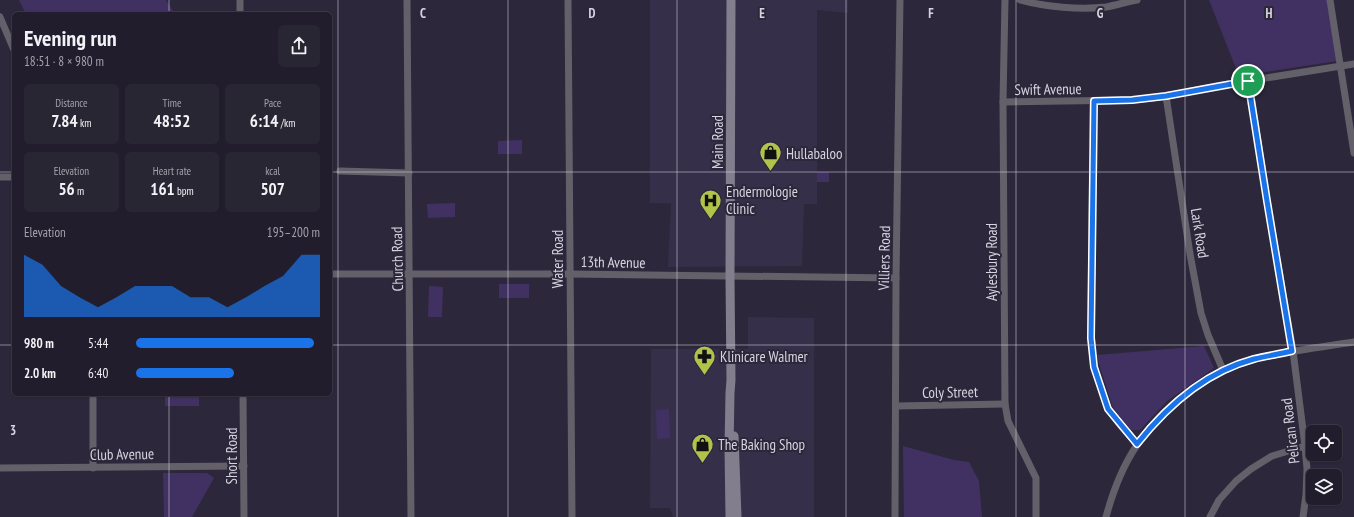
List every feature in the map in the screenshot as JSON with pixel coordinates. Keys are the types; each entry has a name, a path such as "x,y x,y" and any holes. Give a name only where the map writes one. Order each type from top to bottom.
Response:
{"main road":[{"name":"Main Road","path":"730,517 728,448 731,380 731,0"},
{"name":"Main Road","path":"731,380 734,403 737,517"}],"street":[{"path":"240,0 240,12"},
{"name":"Church Road","path":"407,0 411,517"},
{"name":"Water Road","path":"568,0 572,517"},
{"name":"Villiers Road","path":"896,517 896,278 900,0"},
{"name":"Aylesbury Road","path":"1005,0 1003,102 1005,404 1008,421 1036,478 1036,517"},
{"path":"1020,0 1047,5 1106,7 1137,0"},
{"path":"1330,0 1354,153"},
{"path":"0,17 12,45"},
{"name":"Swift Avenue","path":"1003,102 1132,100 1166,96 1354,64"},
{"name":"Pelican Road","path":"1248,81 1292,351 1305,446 1307,469 1303,517"},
{"name":"Lark Road","path":"1166,96 1190,254 1201,313 1208,335 1223,370"},
{"path":"1094,101 1091,338 1094,367 1108,409 1137,444"},
{"path":"340,171 409,172"},
{"path":"0,177 12,177"},
{"name":"13th Avenue","path":"332,274 570,274 896,278"},
{"path":"1106,517 1119,478 1137,444 1173,405 1197,386 1223,370 1253,359 1292,351 1354,342"},
{"path":"93,396 93,468"},
{"name":"Short Road","path":"243,396 244,517"},
{"name":"Coly Street","path":"896,406 1005,404"},
{"path":"1210,517 1219,500 1236,480 1272,456 1305,446"},
{"name":"Club Avenue","path":"0,468 244,466"}],"shaded area":[{"path":"19,0 166,0 174,12 25,12"},
{"path":"650,0 848,0 848,13 817,10 817,204 804,204 802,266 668,267 671,203 650,203"},
{"path":"1209,0 1327,0 1337,61 1239,76"},
{"path":"522,140 522,154 498,154 498,141"},
{"path":"817,172 829,172 829,182 817,182"},
{"path":"455,203 455,217 428,218 427,204"},
{"path":"499,284 529,284 529,298 499,298"},
{"path":"429,286 443,287 442,317 428,317"},
{"path":"748,317 814,318 814,517 673,517 670,508 650,508 651,349 748,349"},
{"path":"1204,346 1214,368 1167,401 1140,430 1131,430 1113,408 1097,355"},
{"path":"165,396 199,396 199,406 165,406"},
{"path":"669,409 670,438 657,439 656,410"},
{"path":"903,446 954,460 969,462 979,481 982,517 904,517"},
{"path":"163,473 207,473 214,478 192,517 164,517"}],"place":[{"name":"Hullabaloo","path":"770,172"},
{"name":"Endermologie Clinic","path":"710,220"},
{"name":"Klinicare Walmer","path":"704,376"},
{"name":"The Baking Shop","path":"702,464"}],"route":[{"path":"1248,81 1292,351 1253,359 1223,370 1197,386 1173,405 1148,430 1137,444 1108,409 1100,389 1094,367 1091,338 1094,101 1132,100 1166,96 1248,81"}]}
